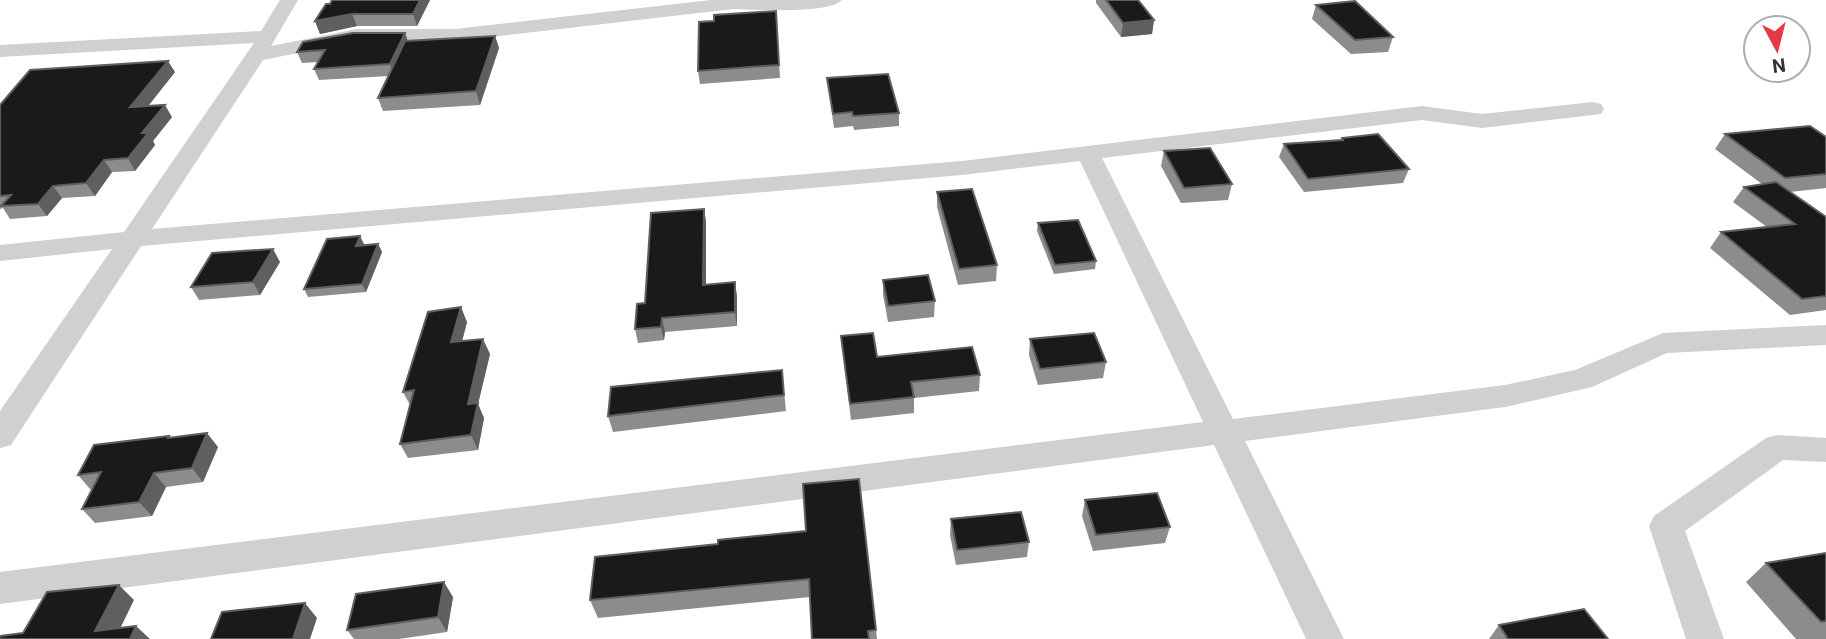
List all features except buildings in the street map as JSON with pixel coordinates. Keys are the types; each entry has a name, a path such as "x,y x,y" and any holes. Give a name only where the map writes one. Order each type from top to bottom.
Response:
{"street":[{"path":"0,436 262,45 289,0"},
{"path":"0,51 262,45 357,35 455,35 733,3 773,6 834,0"},
{"path":"0,253 132,239 962,168 1422,113 1482,121 1593,109"},
{"path":"1088,154 1325,639"},
{"path":"0,588 1505,396 1581,379 1663,343 1826,335"},
{"path":"1705,639 1666,526 1777,447 1826,450"}]}
